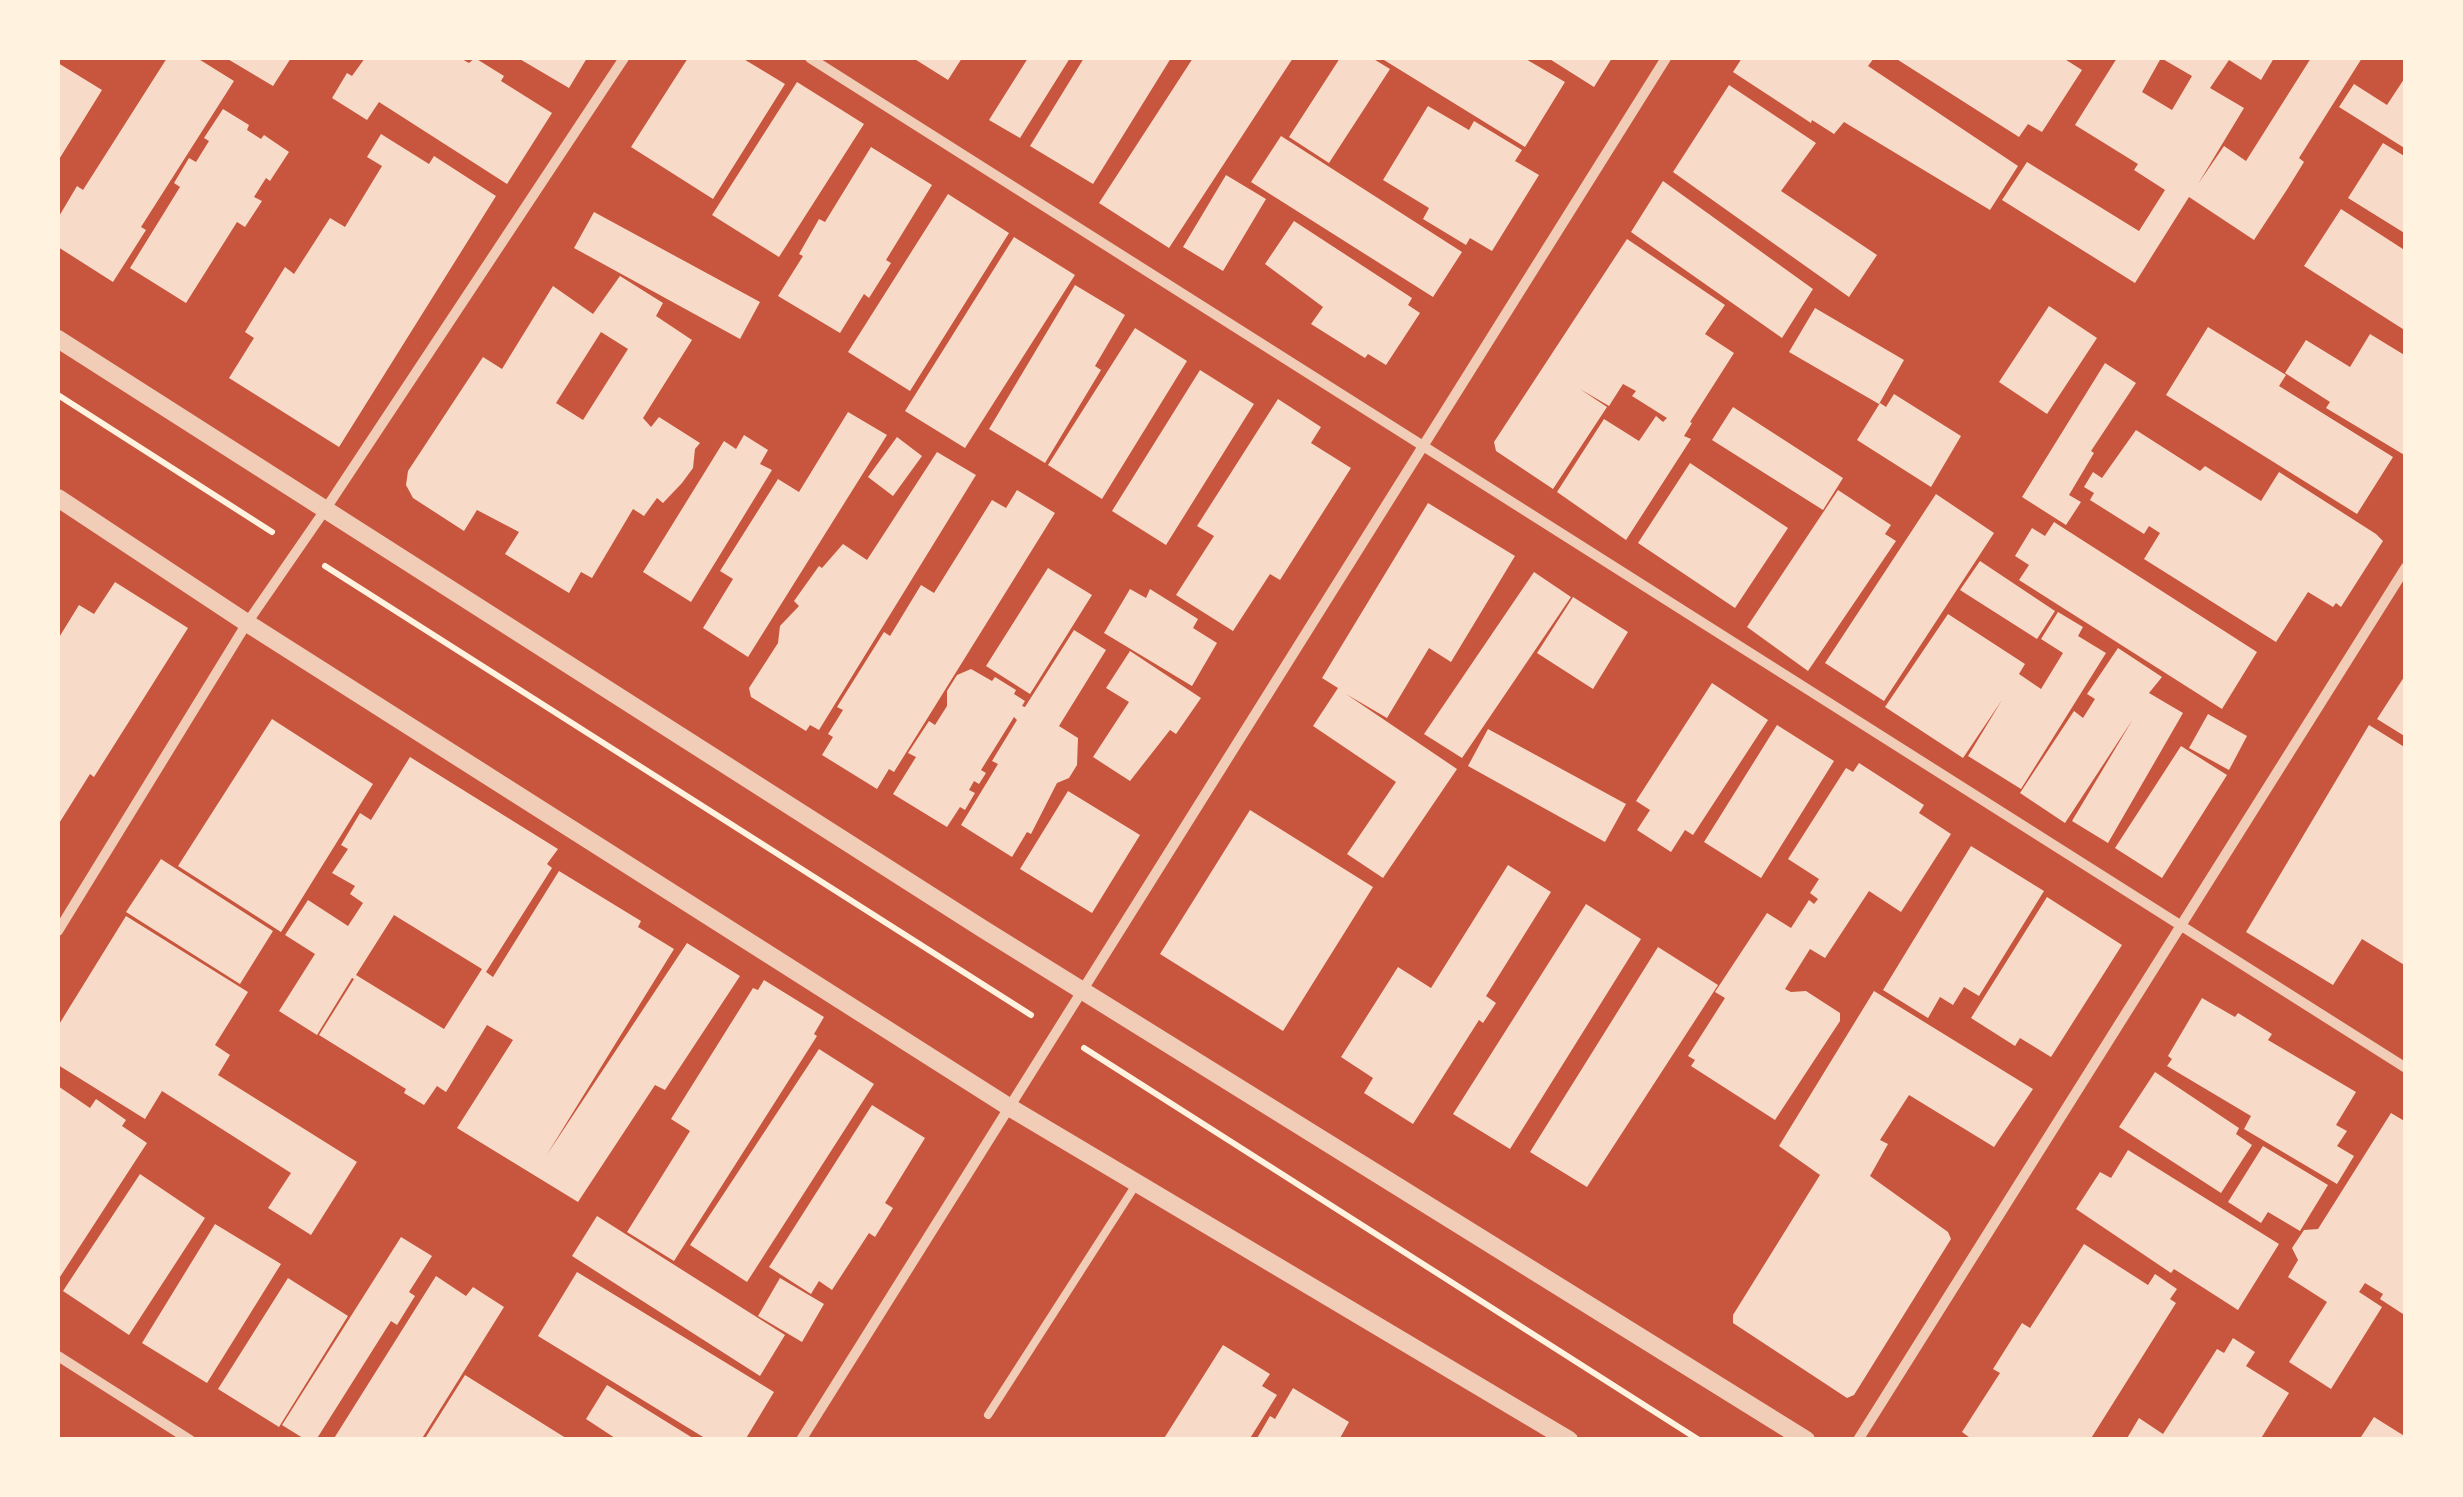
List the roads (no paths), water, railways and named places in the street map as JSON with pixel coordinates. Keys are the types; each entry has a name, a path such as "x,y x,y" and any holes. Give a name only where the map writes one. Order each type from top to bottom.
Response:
{"street":[{"path":"58,932 246,623 624,58"},
{"path":"810,58 2406,1068"},
{"path":"800,1440 1666,58"},
{"path":"58,339 1082,990 1806,1440"},
{"path":"58,498 246,623 1009,1107 1569,1440"},
{"path":"1858,1440 2406,567"},
{"path":"58,1356 190,1440"}],"lane":[{"path":"988,1415 1137,1183"}]}
